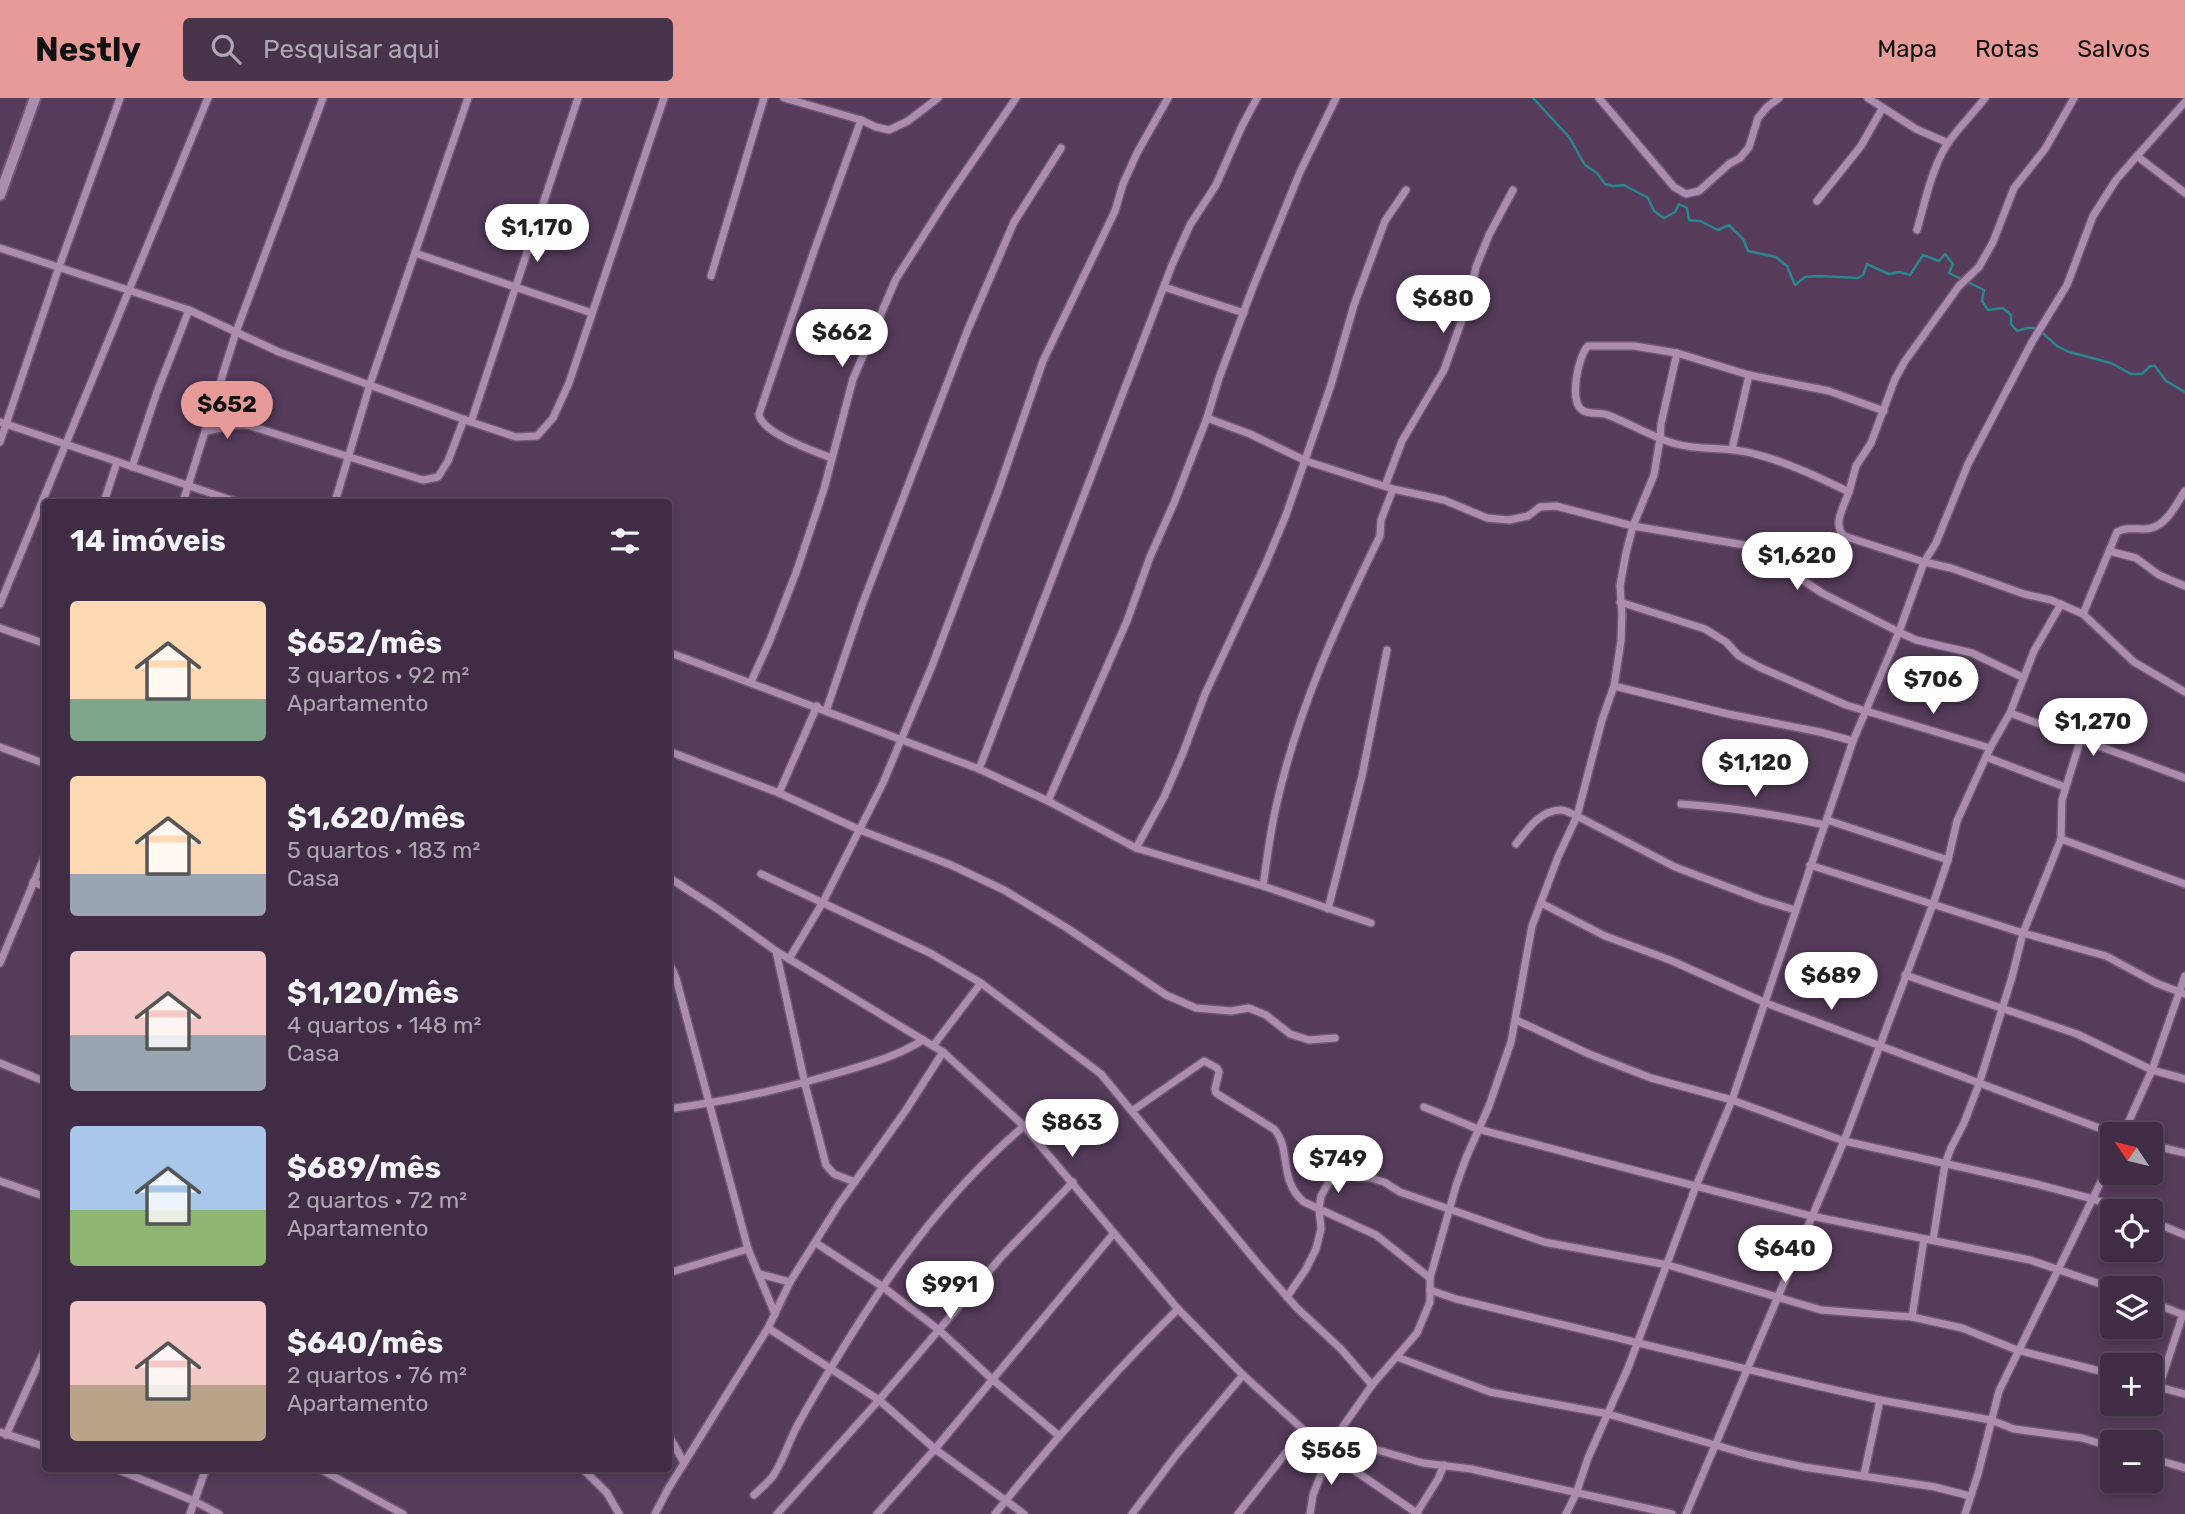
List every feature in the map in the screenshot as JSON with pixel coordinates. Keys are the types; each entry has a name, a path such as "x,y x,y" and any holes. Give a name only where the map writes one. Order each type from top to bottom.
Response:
{"street":[{"path":"0,195 35,98"},
{"path":"0,442 3,423 120,98"},
{"path":"43,499 208,98"},
{"path":"184,499 236,332 323,98"},
{"path":"335,499 370,384 468,98"},
{"path":"206,431 247,425 423,481 438,477 467,421 578,98"},
{"path":"0,248 189,310 279,352 467,421 516,437 537,436 553,418 569,383 664,98"},
{"path":"711,276 764,98"},
{"path":"784,98 889,130 908,121 938,98"},
{"path":"751,682 797,569 824,489 853,379 895,279 1016,98"},
{"path":"789,959 822,902 883,783 932,666 998,491 1043,361 1115,211 1137,153 1168,98"},
{"path":"979,769 1164,287 1190,225 1216,185 1242,126 1258,98"},
{"path":"1048,801 1127,621 1300,172 1336,98"},
{"path":"1599,98 1674,187 1686,194 1699,191 1729,164 1740,158 1749,147 1758,118 1779,98"},
{"path":"1868,98 1916,129 1948,143"},
{"path":"1916,230 1930,185 1948,143 1985,98"},
{"path":"2074,98 2045,149 2014,187 1993,242 1979,267 1959,286 1895,379 1871,443 1856,467 1838,525 1839,531 1844,537 1951,568 2005,588 2061,604 2083,614 2134,662 2185,692"},
{"path":"1566,1514 1732,1100 1853,741 1899,632 1924,562 1936,542 1968,464 2032,342 2067,285 2093,216 2116,180 2185,103"},
{"path":"1817,201 1861,146 1880,104"},
{"path":"831,458 793,443 764,425 760,421 760,414 861,120"},
{"path":"826,711 862,605 968,329 1014,222 1061,148"},
{"path":"2137,156 2185,193"},
{"path":"1136,848 1164,797 1184,753 1205,694 1266,563 1306,461 1354,305 1385,221 1406,190"},
{"path":"1263,887 1275,808 1309,693 1331,638 1380,536 1381,520 1402,441 1444,370 1468,303 1476,267 1489,235 1513,190"},
{"path":"415,253 592,313"},
{"path":"1164,287 1244,313"},
{"path":"132,467 189,310"},
{"path":"1849,492 1763,456 1732,449 1678,444 1660,439 1605,413 1587,412 1579,408 1576,401 1579,359 1588,346 1597,345 1634,346 1677,353 1749,375 1829,391 1884,411"},
{"path":"1310,1514 1313,1495 1335,1438 1372,1385 1417,1333 1430,1302 1430,1278 1456,1186 1505,1062 1516,1020 1532,926 1577,816 1602,720 1614,686 1622,614 1620,586 1633,526 1654,475 1661,424 1677,353"},
{"path":"1732,449 1749,375"},
{"path":"217,394 247,425"},
{"path":"1207,418 1250,434 1306,461 1389,487 1444,500 1487,518 1508,520 1528,516 1541,507 1556,506 1633,526 1756,547 1822,593 1899,632 1916,640 1972,653 2022,677"},
{"path":"3,423 227,499"},
{"path":"105,499 117,462"},
{"path":"2083,614 2117,532 2124,528 2154,528 2164,522 2185,491"},
{"path":"0,604 42,501"},
{"path":"37,513 42,515"},
{"path":"2109,551 2136,558 2159,575 2185,586"},
{"path":"1620,602 1705,629 1726,642 1739,656 1759,667 1846,705 1990,748"},
{"path":"1686,1514 1844,1141 1933,904 1948,860 1957,821 1990,748 2010,713 2034,651 2061,604"},
{"path":"0,628 42,643"},
{"path":"1328,909 1362,776 1387,650"},
{"path":"672,653 979,769 1048,801 1136,848 1371,923"},
{"path":"1614,686 1853,741"},
{"path":"779,793 817,706"},
{"path":"2010,713 2185,778"},
{"path":"1933,1240 1945,1164 1979,1084 2023,933 2061,838 2062,800 2081,738"},
{"path":"0,747 42,763"},
{"path":"672,753 779,793 1004,890 1067,928 1166,995 1196,1008 1231,1011 1249,1008 1266,1015 1290,1034 1310,1040 1335,1038"},
{"path":"1986,757 2065,787"},
{"path":"1681,804 1826,823 1948,860"},
{"path":"1516,844 1544,814 1562,810 1675,867 1795,910"},
{"path":"2061,838 2185,884"},
{"path":"0,963 42,862"},
{"path":"1810,865 2023,933 2106,956 2156,983 2182,993"},
{"path":"761,874 930,953 981,983 1101,1074 1287,1297 1341,1349 1372,1385"},
{"path":"672,880 776,951 943,1052 1024,1126 1178,1309 1243,1375 1329,1453 1417,1514 1444,1465"},
{"path":"33,882 42,885"},
{"path":"1541,903 1605,936 1670,960 1766,1003 2100,1128"},
{"path":"776,951 805,1084 826,1164 834,1174 855,1182"},
{"path":"1906,975 2077,1034 2152,1070 2185,1079"},
{"path":"2128,1122 2182,993 2185,976"},
{"path":"672,979 710,1103 748,1249 775,1314"},
{"path":"933,1046 981,983"},
{"path":"1516,1020 1568,1045 1651,1078 1732,1100 1844,1141 2100,1202"},
{"path":"672,1108 805,1084 880,1061 923,1040"},
{"path":"655,1514 768,1328 790,1282 839,1204 906,1110 943,1052"},
{"path":"1132,1111 1200,1063 1206,1062 1219,1072 1216,1093 1281,1136 1291,1186 1297,1196 1304,1202 1377,1234 1430,1278"},
{"path":"0,1063 42,1080"},
{"path":"1424,1107 1478,1129 1696,1186 1811,1216 2030,1260 2100,1284"},
{"path":"754,1495 772,1477 831,1367 883,1287 932,1220 967,1179 1024,1126"},
{"path":"2163,1148 2185,1153"},
{"path":"1287,1297 1316,1249 1321,1229 1321,1196 1336,1174 1343,1172 1384,1182 1400,1192 1544,1242 1668,1265 1821,1310 1912,1317 1962,1328 2017,1350 2100,1371"},
{"path":"0,1181 42,1196"},
{"path":"777,1514 1043,1211 1073,1182"},
{"path":"1965,1514 1999,1391 2100,1184"},
{"path":"2163,1226 2185,1235"},
{"path":"877,1514 935,1449 1114,1233"},
{"path":"1912,1317 1923,1239"},
{"path":"816,1243 883,1287 939,1330 1058,1435"},
{"path":"672,1272 748,1249"},
{"path":"760,1274 790,1282"},
{"path":"1430,1290 1457,1299 1747,1370 1880,1400 1991,1420 2014,1429 2061,1434 2100,1444"},
{"path":"2163,1307 2184,1315 2163,1366"},
{"path":"995,1514 1058,1435 1178,1309"},
{"path":"768,1328 879,1400 935,1449 1024,1514"},
{"path":"42,1355 3,1434 42,1446"},
{"path":"1398,1357 1490,1392 1608,1414 1713,1446 1804,1467 1934,1487 1970,1496"},
{"path":"1132,1514 1185,1444 1243,1375"},
{"path":"2163,1388 2185,1394"},
{"path":"1864,1475 1880,1400"},
{"path":"1238,1514 1303,1431"},
{"path":"1311,1438 1335,1438 1423,1463 1471,1469 1672,1514"},
{"path":"672,1441 684,1463"},
{"path":"2163,1462 2185,1468"},
{"path":"124,1472 219,1514"},
{"path":"190,1514 205,1472"},
{"path":"325,1472 404,1514"},
{"path":"586,1472 607,1493 619,1514"}],"waterway":[{"path":"1533,98 1569,137 1585,165 1597,173 1605,184 1624,185 1648,198 1654,211 1664,218 1675,212 1679,204 1687,208 1689,220 1700,221 1718,230 1729,225 1743,239 1748,251 1776,257 1787,266 1795,285 1805,277 1858,278 1863,275 1867,264 1889,274 1900,272 1910,275 1923,255 1939,261 1945,254 1953,264 1949,273 1984,290 1982,301 1988,310 2003,308 2011,315 2011,324 2017,331 2037,328 2057,346 2069,352 2111,363 2131,374 2142,374 2150,366 2155,366 2166,381 2185,392"}]}
